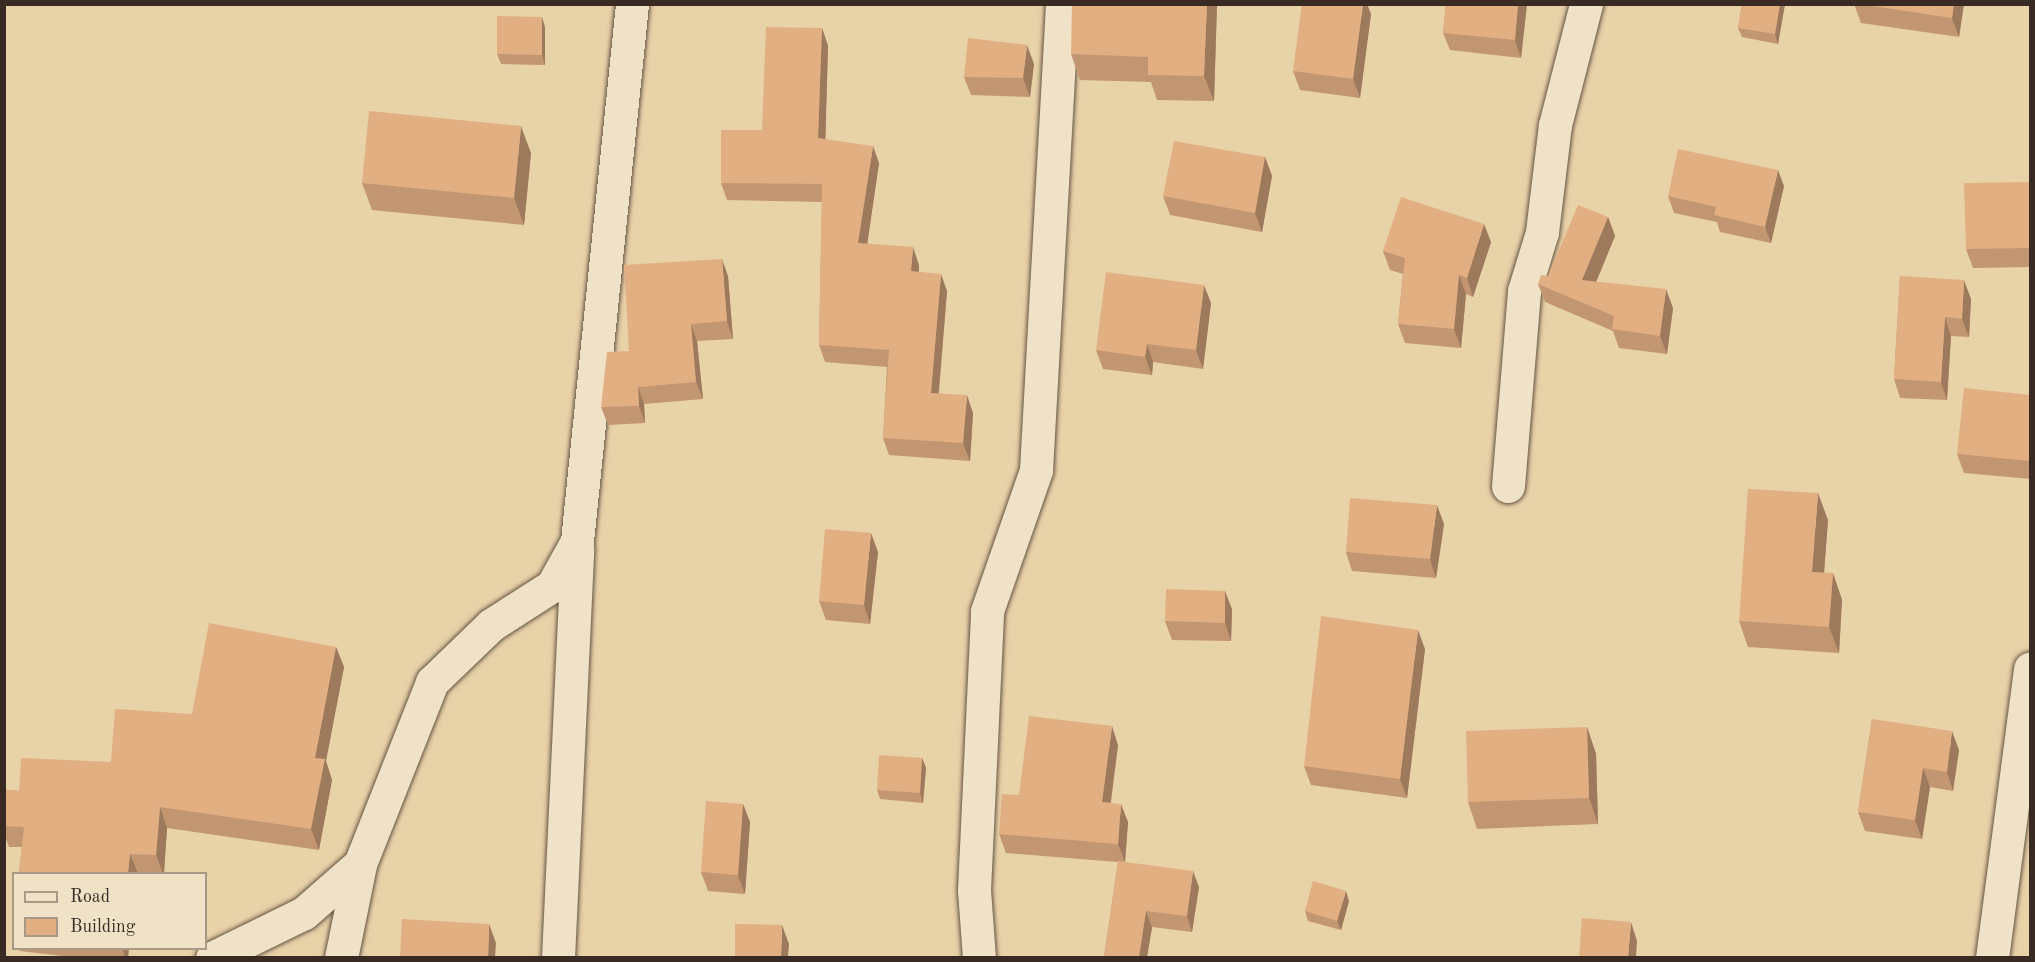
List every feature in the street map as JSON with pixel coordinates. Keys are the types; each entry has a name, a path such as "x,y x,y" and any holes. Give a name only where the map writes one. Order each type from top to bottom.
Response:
{"street":[{"path":"558,957 577,541 632,4"},
{"path":"979,957 974,890 987,611 1036,470 1062,4"},
{"path":"1508,486 1524,291 1542,231 1555,125 1586,4"},
{"path":"342,957 360,864 432,682 491,625 552,586 577,541"},
{"path":"1992,957 2031,668"},
{"path":"212,957 304,913 360,864"}],"building":[{"path":"1072,4 1207,4 1204,76 1148,75 1148,57 1071,54"},
{"path":"1302,4 1363,4 1353,79 1293,71"},
{"path":"1446,4 1518,4 1515,40 1443,33"},
{"path":"1742,4 1780,4 1775,34 1738,28"},
{"path":"1859,4 1954,4 1952,18"},
{"path":"497,16 542,17 542,55 497,54"},
{"path":"766,27 822,28 818,138 873,146 858,243 913,247 911,271 941,274 931,393 967,395 963,443 883,438 889,350 819,345 822,184 721,183 721,130 762,130"},
{"path":"968,38 1027,45 1023,78 964,77"},
{"path":"369,111 521,126 514,198 362,183"},
{"path":"1174,141 1265,157 1255,213 1163,196"},
{"path":"1678,149 1778,170 1765,227 1714,215 1716,207 1668,196"},
{"path":"2031,182 2031,248 1966,249 1964,183"},
{"path":"1401,197 1484,224 1467,278 1459,275 1454,329 1398,324 1405,258 1383,251"},
{"path":"1578,205 1608,217 1582,280 1666,289 1660,336 1612,329 1614,316 1538,284 1541,275 1548,276"},
{"path":"722,259 727,321 691,324 696,382 638,387 639,406 601,407 607,352 629,351 624,265"},
{"path":"1106,272 1204,285 1196,350 1147,344 1145,357 1096,350"},
{"path":"1900,276 1964,280 1962,319 1945,317 1941,382 1894,379"},
{"path":"1964,388 2031,395 2031,461 1957,454"},
{"path":"1748,489 1818,493 1812,572 1833,573 1829,627 1739,621"},
{"path":"1350,498 1437,505 1430,559 1346,552"},
{"path":"825,529 871,533 864,605 819,601"},
{"path":"1166,589 1225,591 1225,623 1165,621"},
{"path":"1321,616 1418,630 1400,779 1304,766"},
{"path":"209,623 336,647 315,758 325,759 311,829 160,807 156,855 130,854 128,872 19,872 24,827 4,826 4,790 19,791 21,758 111,762 115,709 192,714"},
{"path":"1029,716 1112,726 1102,802 1121,804 1118,844 999,834 1002,794 1019,795"},
{"path":"1872,719 1952,731 1947,772 1923,768 1915,820 1858,812"},
{"path":"1587,727 1589,798 1468,802 1466,731"},
{"path":"879,755 922,758 920,793 877,790"},
{"path":"706,801 743,804 738,875 701,872"},
{"path":"1118,861 1193,871 1187,916 1146,911 1139,957 1104,957"},
{"path":"1313,881 1346,891 1337,921 1305,911"},
{"path":"1582,918 1631,922 1628,957 1579,957"},
{"path":"402,919 489,924 488,957 400,957"},
{"path":"735,924 782,925 781,957 735,957"}]}
